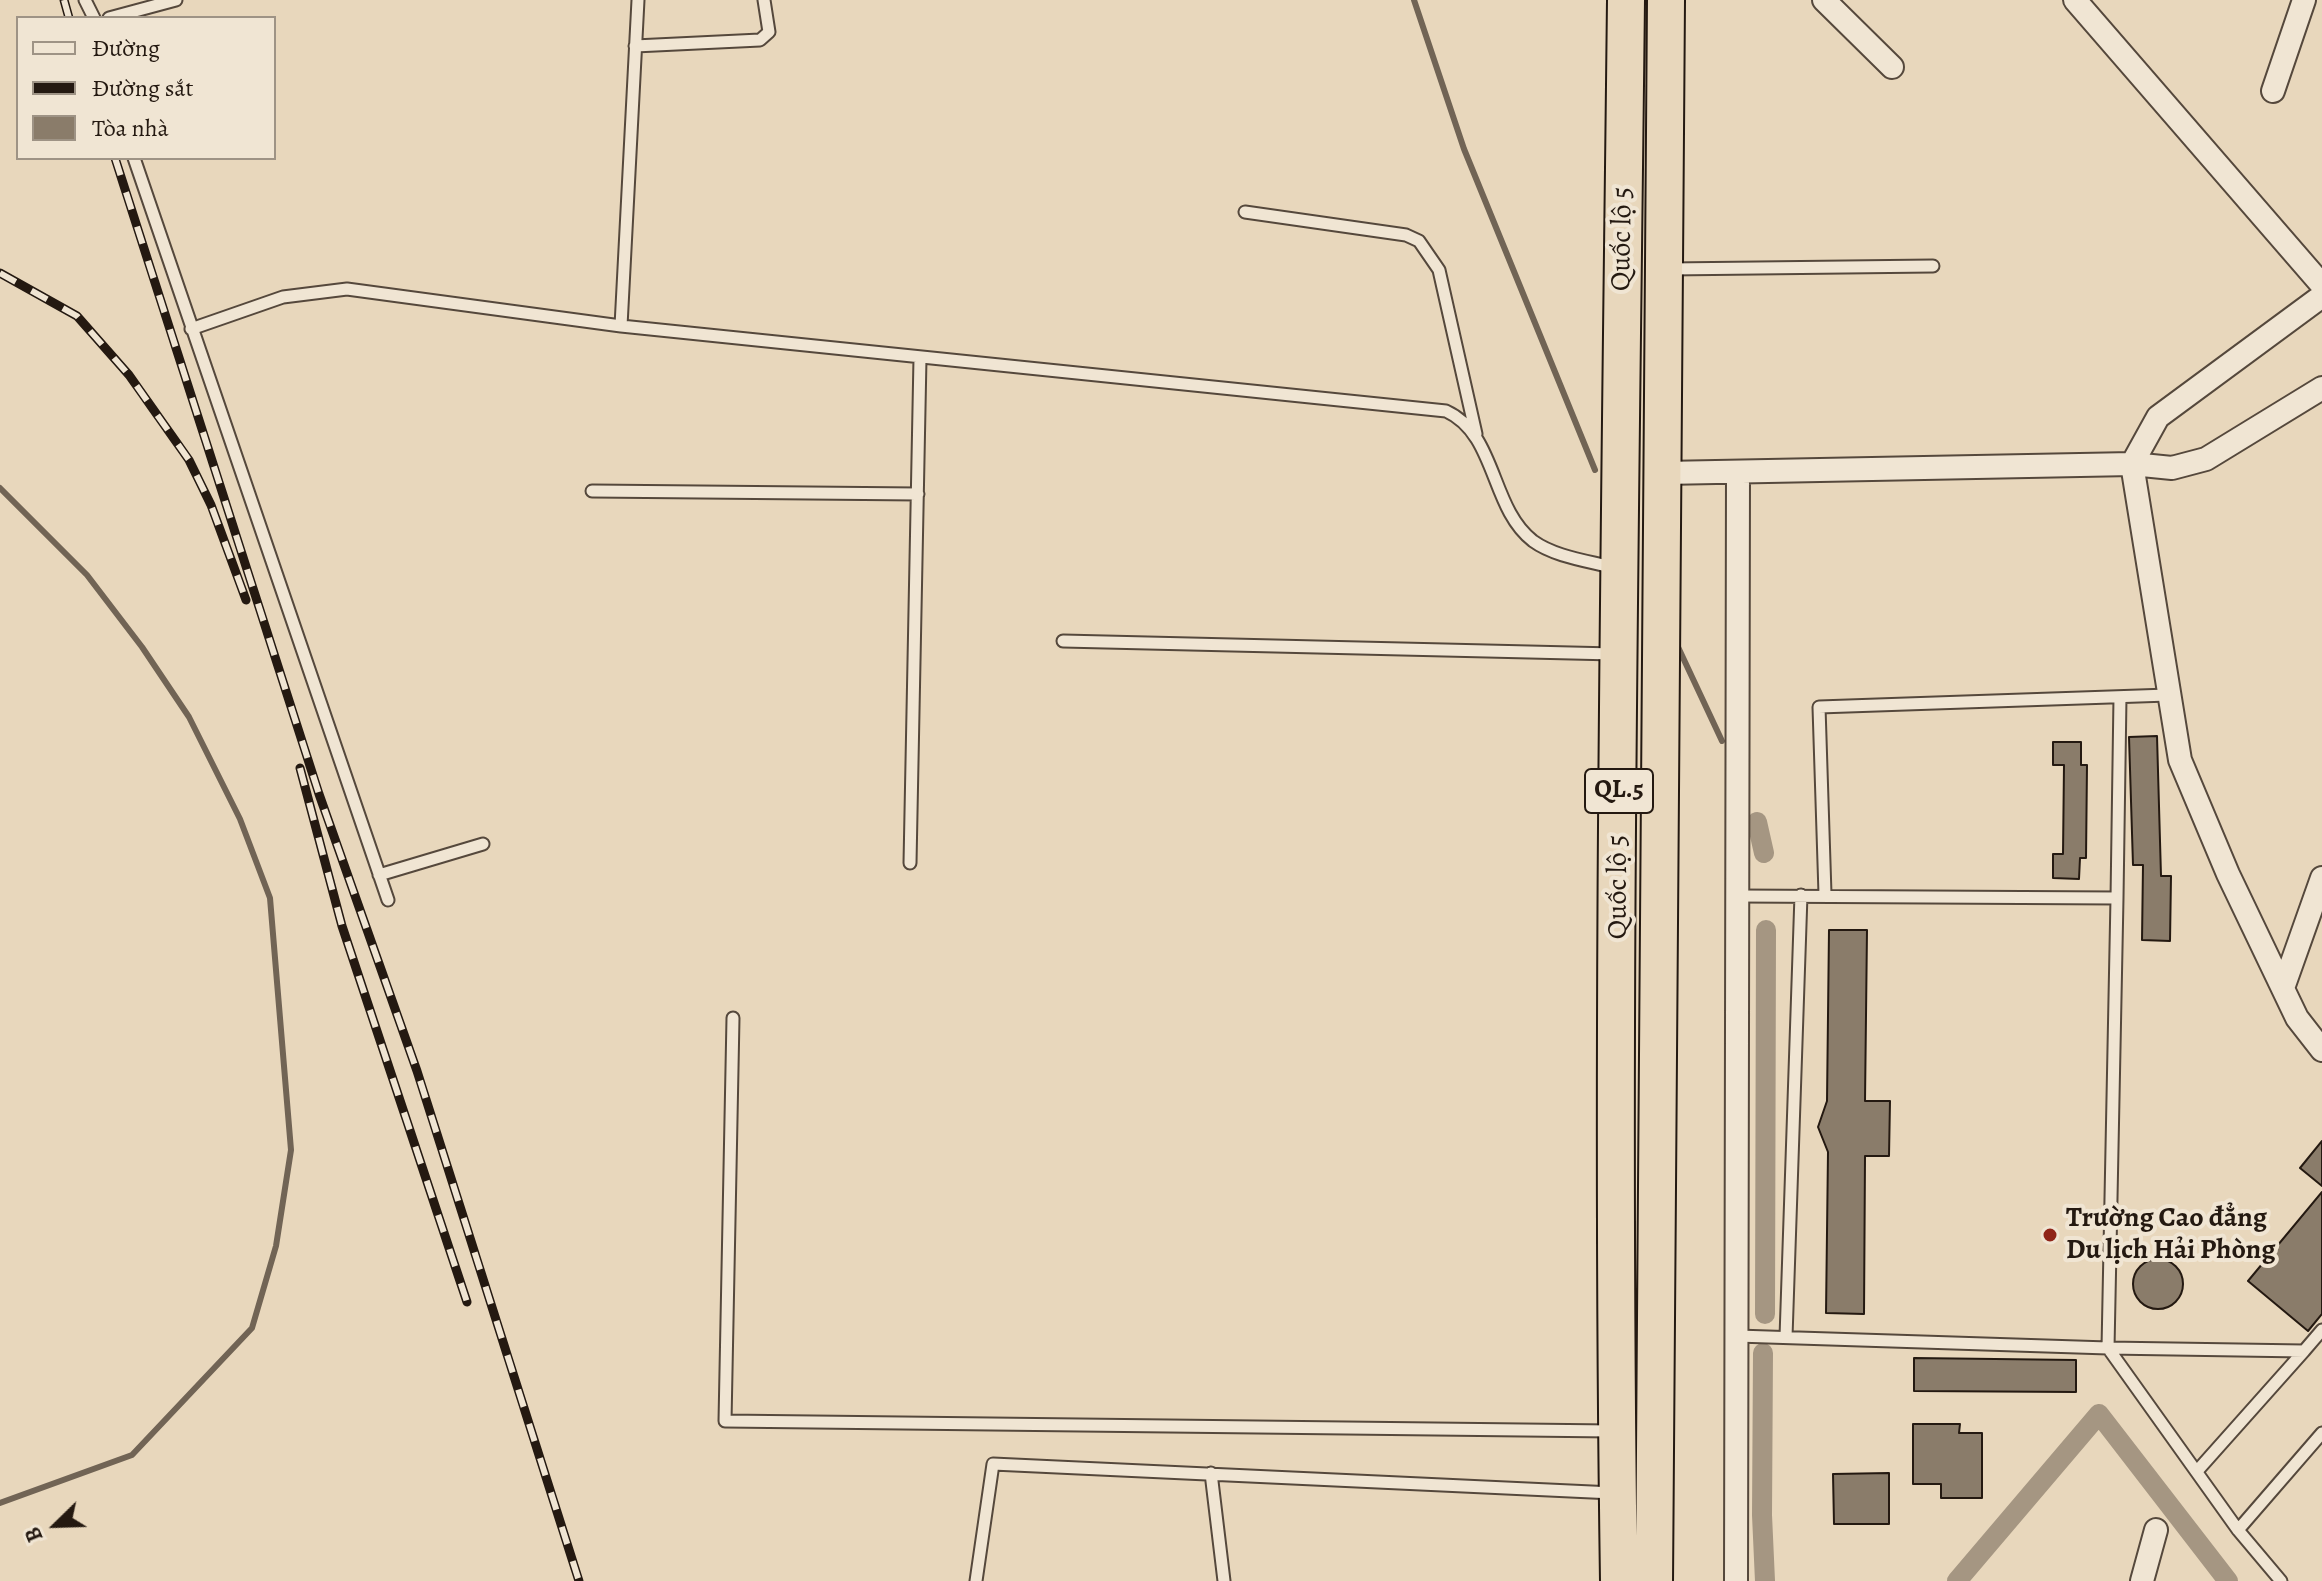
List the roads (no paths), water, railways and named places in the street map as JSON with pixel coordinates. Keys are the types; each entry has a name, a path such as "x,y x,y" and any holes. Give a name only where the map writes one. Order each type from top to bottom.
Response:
{"highway":[{"name":"Quốc lộ 5","path":"1619,1581 1616,1431 1619,570 1626,0"},
{"name":"Quốc lộ 5","path":"1654,1581 1666,0"}],"street":[{"path":"1824,0 1892,67"},
{"path":"2075,0 2322,285"},
{"path":"2273,91 2304,0"},
{"path":"2322,296 2158,417 2132,464 2180,760 2228,874 2297,1018 2322,1050"},
{"path":"1664,473 2132,464 2172,468 2206,459 2322,388"},
{"path":"1736,1581 1738,472"},
{"path":"2283,988 2322,878"},
{"path":"2142,1581 2156,1530"}],"lane":[{"path":"116,16 176,0"},
{"path":"621,326 638,0"},
{"path":"635,46 760,40 769,32 764,0"},
{"path":"135,160 388,900"},
{"path":"1245,212 1406,235 1419,241 1439,270 1478,443 1509,512 1532,540 1549,550 1619,570"},
{"path":"1665,269 1933,266"},
{"path":"191,329 283,297 347,289 621,326 1446,411 1458,417 1478,443"},
{"path":"910,863 920,358"},
{"path":"592,491 918,494"},
{"path":"1063,641 1620,655"},
{"path":"1825,894 1819,707 2168,695"},
{"path":"2120,697 2108,1348 2238,1530 2281,1581"},
{"path":"379,875 483,844"},
{"path":"1737,896 1825,894 2117,898"},
{"path":"1786,1337 1801,895"},
{"path":"733,1018 725,1421 1616,1431"},
{"path":"2198,1470 2322,1330"},
{"path":"1737,1336 2304,1351"},
{"path":"2238,1530 2322,1433"},
{"path":"976,1581 993,1464 1618,1494"},
{"path":"1211,1473 1224,1581"}],"waterway":[{"path":"1414,0 1464,149 1595,470"},
{"path":"0,488 87,575 142,647 189,717 240,819 270,898 291,1150 276,1246 252,1328 132,1455 0,1503"},
{"path":"1678,647 1722,741"},
{"path":"1757,822 1764,853"},
{"path":"1765,1314 1766,930"},
{"path":"1763,1353 1762,1515 1765,1581"},
{"path":"1957,1581 2099,1414 2228,1581"}],"railway":[{"path":"64,0 68,16"},
{"path":"116,160 319,794 417,1071 579,1581"},
{"path":"0,273 77,316 129,375 189,460 211,505 246,600"},
{"path":"300,768 342,926 467,1302"}],"place":[{"name":"Trường Cao đẳng Du lịch Hải Phòng","path":"2050,1235"}]}
